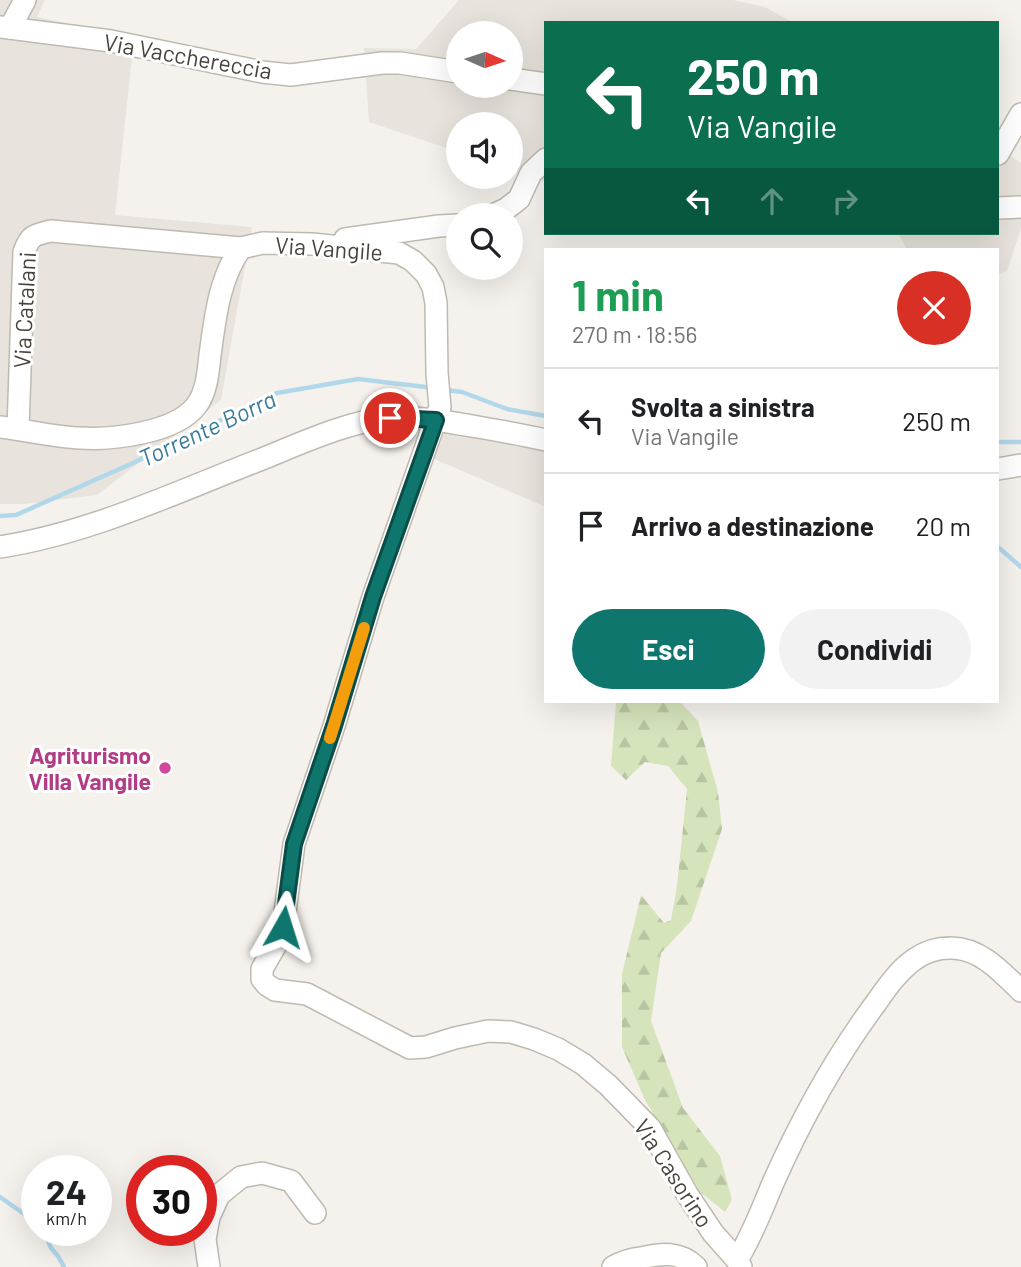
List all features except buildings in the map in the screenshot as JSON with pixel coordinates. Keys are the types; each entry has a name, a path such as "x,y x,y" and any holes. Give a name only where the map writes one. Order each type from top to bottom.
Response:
{"street":[{"path":"5,27 24,0"},
{"name":"Via Vacchereccia","path":"5,27 111,41 262,72 291,75 382,63 446,70"},
{"path":"523,81 544,84"},
{"path":"999,152 1021,114"},
{"path":"514,203 519,199 531,173 544,161"},
{"path":"999,208 1021,208"},
{"path":"312,244 446,226"},
{"name":"Via Catalani","path":"9,428 24,251 28,240 35,235 51,231 241,248"},
{"name":"Via Vangile","path":"9,428 78,438 114,437 166,425 187,415 197,404 206,386 217,309 231,261 241,248 263,243 312,244 399,253 413,261 426,274 433,287 436,303 438,413"},
{"path":"0,547 38,540 107,520 306,441 356,424 438,413 544,440"},
{"name":"Via Casorino","path":"438,413 373,597 334,726 294,844 281,936 262,969 262,979 275,990 307,993 410,1048 426,1048 488,1031 511,1032 558,1049 575,1059 608,1085 650,1128 687,1194 713,1233 739,1264"},
{"path":"999,469 1021,465"},
{"path":"739,1264 811,1104 853,1033 894,978 913,960 937,949 966,949 993,965 1021,991"},
{"path":"209,1267 205,1239 209,1217 219,1195 241,1177 262,1173 291,1181 315,1213"},
{"name":"Via Casorino","path":"613,1267 620,1262 668,1254 686,1259 696,1267"}],"shaded area":[{"path":"0,0 45,0 37,17 134,38 115,215 252,227 221,400 97,495 24,504 0,504"},
{"path":"459,0 733,0 765,7 790,21 544,21 544,181 523,174 523,112 446,112 446,148 369,122 364,48 416,49"},
{"path":"999,148 1021,163 1021,229 1007,271 999,274 999,248 906,248 899,235 999,235"},
{"path":"445,429 544,450 544,506 432,458"}],"green space":[{"path":"616,703 681,703 698,721 718,792 722,829 691,921 661,953 651,1021 683,1108 720,1156 732,1200 725,1212 699,1191 645,1100 622,1047 622,974 641,895 664,923 671,920 687,789 668,766 645,762 626,780 611,766"}],"waterway":[{"name":"Torrente Borra","path":"0,516 16,515 133,463 277,393 358,379 434,388"},
{"name":"Torrente Borra","path":"446,390 462,392 507,409 544,416"},
{"path":"999,442 1021,442"},
{"name":"Torrente Borra","path":"999,548 1021,567"},
{"path":"0,1197 21,1212"},
{"path":"50,1246 64,1267"}],"slow traffic":[{"path":"330,738 364,628"}],"place":[{"name":"Agriturismo Villa Vangile","path":"165,768"}],"route":[{"path":"283,927 294,844 334,726 373,597 436,420 390,418"}]}
